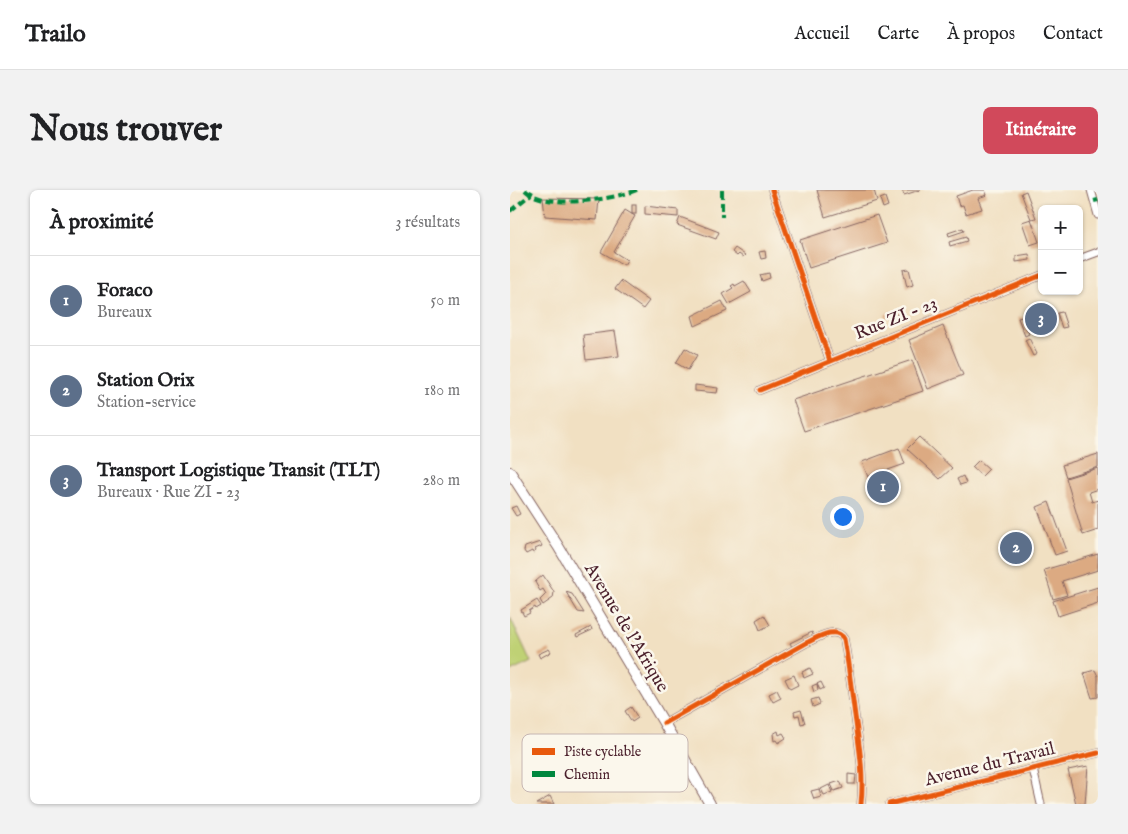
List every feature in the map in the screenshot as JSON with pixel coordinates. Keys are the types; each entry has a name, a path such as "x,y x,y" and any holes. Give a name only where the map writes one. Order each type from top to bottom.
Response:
{"main road":[{"name":"Avenue de l'Afrique","path":"510,472 558,546 670,734"},
{"name":"Avenue de l'Afrique","path":"688,768 707,803"}],"street":[{"path":"772,190 830,361"},
{"path":"1091,190 1098,215"},
{"path":"1083,258 1098,252"},
{"name":"Rue ZI - 23","path":"760,390 1038,276"},
{"path":"664,723 806,642 824,635 838,633 844,639 852,682 855,722 862,760 861,804"},
{"name":"Avenue du Travail","path":"889,804 1098,753"},
{"path":"1033,769 1041,804"}],"green space":[{"path":"510,617 531,662 510,672"}],"building":[{"path":"817,190 874,190 877,201 825,217"},
{"path":"902,190 920,190 904,195"},
{"path":"973,190 985,190 987,195 978,198 982,209 966,214 963,205 959,206 956,196"},
{"path":"1026,191 1036,218 1031,219 1021,193"},
{"path":"885,197 888,206 883,208 880,199"},
{"path":"543,198 599,199 597,220 545,216"},
{"path":"632,205 636,205 636,214 632,214"},
{"path":"645,206 678,210 678,217 645,214"},
{"path":"625,210 635,216 614,252 627,260 624,265 601,252"},
{"path":"877,215 887,243 809,268 800,240"},
{"path":"680,217 719,232 716,239 677,225"},
{"path":"1031,219 1038,242 1030,245 1022,222"},
{"path":"963,228 964,231 949,236 948,233"},
{"path":"966,237 967,241 950,246 949,242"},
{"path":"735,248 745,255 743,257 739,254 737,256 732,252"},
{"path":"765,251 766,258 761,259 759,252"},
{"path":"1029,254 1030,260 1016,262 1016,256"},
{"path":"909,269 913,285 907,287 903,270"},
{"path":"769,273 770,278 762,281 760,275"},
{"path":"621,281 649,301 643,309 615,289"},
{"path":"744,281 751,292 729,304 723,294 733,288 731,286 734,284 735,286"},
{"path":"722,301 727,311 695,326 692,316"},
{"path":"900,309 901,313 887,318 885,314"},
{"path":"1062,312 1067,327 1062,328 1057,313"},
{"path":"1022,317 1029,334 1025,336 1018,318"},
{"path":"943,326 963,375 928,389 909,340"},
{"path":"615,331 619,356 586,360 583,335"},
{"path":"1029,338 1037,354 1033,356 1025,340"},
{"path":"685,348 697,355 688,370 676,363"},
{"path":"912,360 923,391 804,431 793,400"},
{"path":"695,385 718,388 717,393 695,391"},
{"path":"919,437 952,468 940,479 907,449"},
{"path":"899,448 905,464 868,477 862,462"},
{"path":"1098,454 1098,467 1066,477 1062,465"},
{"path":"979,460 989,469 982,476 972,467"},
{"path":"1098,468 1098,489 1089,492 1092,502 1098,500 1098,530 1083,535 1066,478"},
{"path":"963,476 966,483 960,485 957,479"},
{"path":"1049,502 1067,551 1055,555 1037,507"},
{"path":"516,506 520,514 516,516 511,508"},
{"path":"1020,531 1026,545 1018,548 1015,542 1010,544 1007,537"},
{"path":"540,542 542,546 535,549 536,551 533,553 532,551 526,554 524,551 525,547"},
{"path":"1098,554 1098,570 1062,581 1067,595 1053,599 1044,570"},
{"path":"543,575 554,592 553,598 543,605 540,600 546,594 543,589 540,591 535,582"},
{"path":"1098,587 1098,603 1058,616 1053,601"},
{"path":"566,592 572,594 584,613 578,612"},
{"path":"537,600 541,606 536,609 535,607 524,616 521,610"},
{"path":"764,615 770,625 760,630 756,620"},
{"path":"591,627 592,630 577,637 576,635"},
{"path":"812,632 814,637 792,647 790,643"},
{"path":"549,649 551,652 540,658 538,654"},
{"path":"810,668 813,674 804,678 802,672"},
{"path":"1095,670 1098,676 1098,697 1092,698 1084,673"},
{"path":"656,671 660,678 654,682 649,675"},
{"path":"794,675 798,685 790,689 785,679"},
{"path":"821,682 824,688 820,690 817,684 818,690 814,692 812,686"},
{"path":"777,690 781,698 773,702 769,694"},
{"path":"818,698 820,704 813,707 811,700"},
{"path":"631,707 638,718 632,722 625,711"},
{"path":"801,710 805,723 801,724 799,715 795,716 794,712"},
{"path":"778,731 779,735 783,733 786,738 778,743 776,740 774,741 773,734"},
{"path":"1088,766 1085,804 1076,804 1068,770"},
{"path":"848,774 856,775 855,784 848,784"},
{"path":"840,781 843,788 834,791 831,784"},
{"path":"829,785 832,792 824,795 821,789"},
{"path":"819,789 821,797 814,799 811,791"},
{"path":"550,796 554,804 536,804"}],"marked path":[{"path":"525,190 547,200 563,201 596,200 637,190"},
{"path":"722,190 722,217"},
{"path":"510,211 530,195 532,191"},
{"path":"1094,201 1098,200"}],"cycle path":[{"path":"772,190 830,361"},
{"path":"760,390 1038,277"},
{"path":"664,723 806,643 826,634 836,633 841,635 844,639 859,744 862,783 861,804"},
{"path":"889,804 1098,753"}],"place":[{"name":"Transport Logistique Transit (TLT)","path":"1041,319"},
{"name":"Foraco","path":"883,487"},
{"name":"Station Orix","path":"1016,548"}]}
